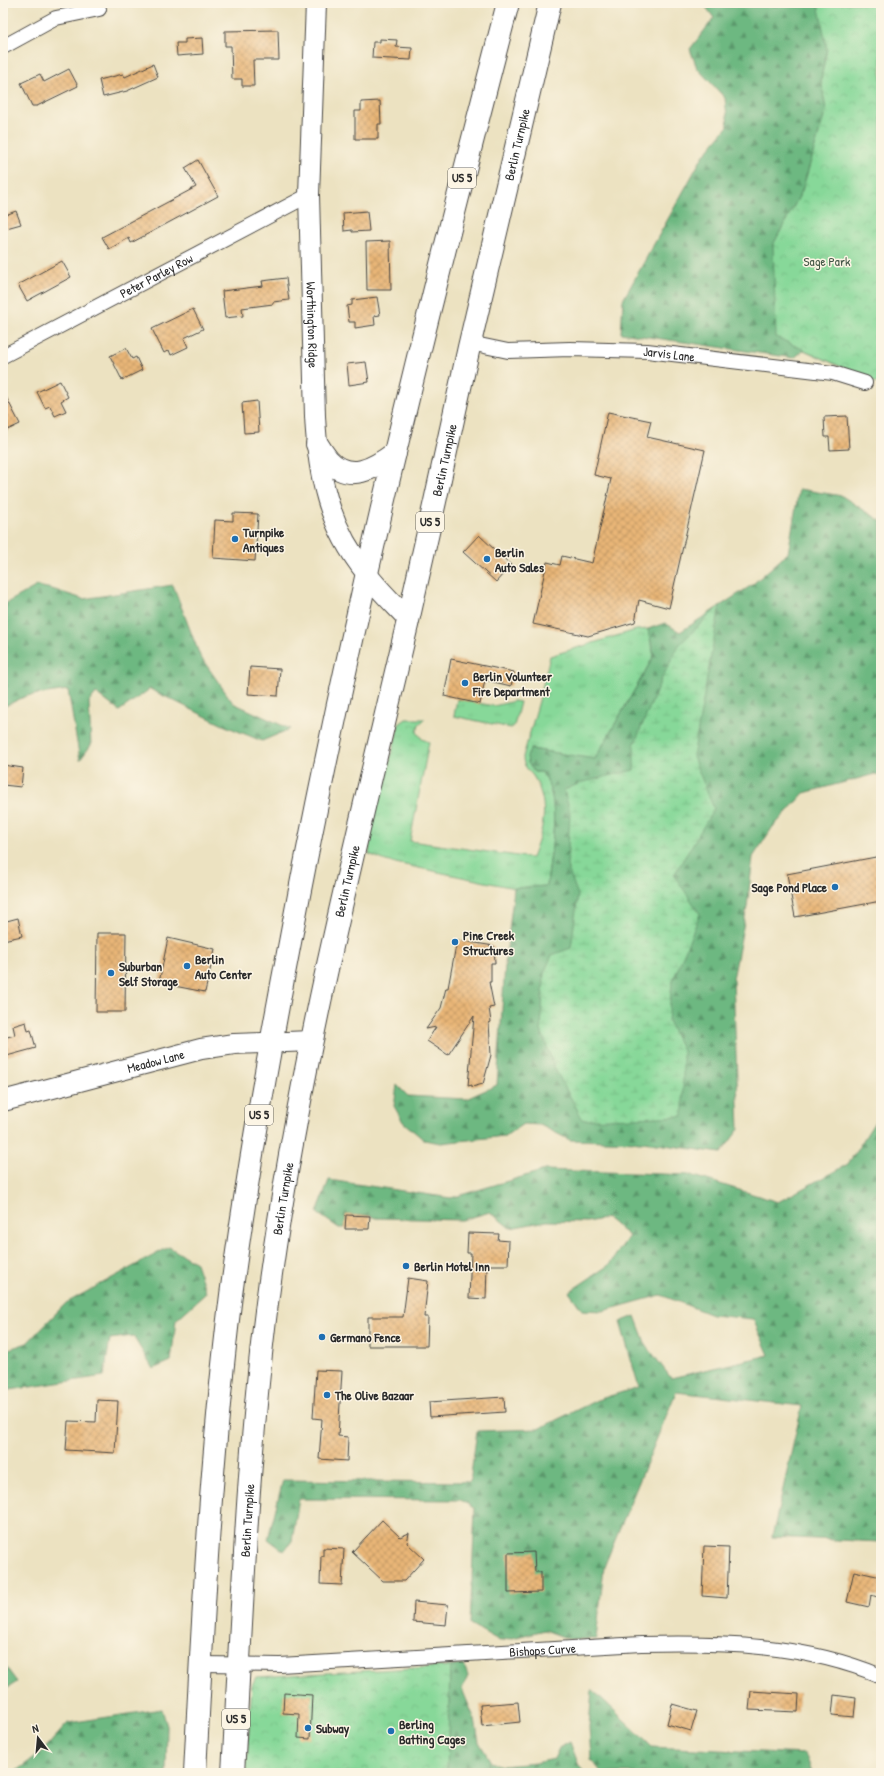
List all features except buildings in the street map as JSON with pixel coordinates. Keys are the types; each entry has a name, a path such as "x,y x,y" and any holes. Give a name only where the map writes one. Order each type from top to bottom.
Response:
{"highway":[{"name":"US 5","path":"195,1773 213,1466 221,1382 243,1209 271,1042 315,812 366,574 436,282 508,3"},
{"name":"Berlin Turnpike","path":"233,1773 250,1470 267,1303 289,1159 311,1041 351,856 408,619 470,343 550,3"},
{"path":"317,444 328,460 340,469 353,472 368,470 380,464 394,453"}],"street":[{"name":"Worthington Ridge","path":"316,3 309,195 317,444 321,478 336,524 348,546 366,574 408,619"},
{"path":"3,46 56,18 99,9"},
{"name":"Peter Parley Row","path":"3,356 309,195"},
{"name":"Jarvis Lane","path":"470,343 508,351 570,349 647,351 833,373 865,384"},
{"name":"Meadow Lane","path":"3,1102 201,1049 234,1044 311,1041"},
{"name":"Bishops Curve","path":"201,1664 280,1665 625,1645 692,1643 792,1651 831,1658 881,1676"}],"green space":[{"path":"703,3 819,3 827,49 821,79 826,110 802,191 773,245 881,385 804,350 794,358 621,333 623,300 703,156 728,126 725,98 697,68 690,49 714,18"},
{"name":"Sage Park","path":"818,3 881,3 881,385 776,337 773,245 802,191 826,110 821,79 827,49"},
{"path":"799,489 842,496 881,521 881,775 875,774 804,793 772,828 753,857 747,907 733,979 739,1129 721,1153 643,1142 570,1140 540,1125 523,1124 505,1136 441,1143 424,1140 403,1122 394,1106 397,1085 408,1096 466,1099 497,1085 505,965 514,888 547,886 554,827 552,797 548,784 542,772 534,772 528,763 527,756 531,749 595,759 654,656 648,629 665,623 680,632 752,585 788,553"},
{"path":"173,585 200,656 233,703 290,729 262,741 223,725 150,689 119,711 96,693 89,702 91,745 80,760 68,690 26,696 3,707 3,605 37,586 83,599"},
{"path":"720,605 693,757 714,809 674,875 700,914 672,983 668,1021 683,1051 683,1116 583,1120 555,1069 541,1030 544,973 552,955 571,948 578,895 567,866 570,813 564,790 583,782 634,770 634,745 661,680 679,645"},
{"path":"648,629 654,656 595,760 531,749 534,772 542,772 548,784 554,812 554,827 547,886 514,888 386,861 369,854 370,838 375,814 386,780 399,724 406,719 425,719 419,724 417,732 422,739 429,742 410,841 532,858 542,828 544,809 540,790 535,779 525,766 523,757 550,656 636,630"},
{"path":"457,699 494,706 514,701 520,702 514,726 511,728 454,716"},
{"path":"881,1112 881,1542 772,1537 802,1406 676,1392 604,1567 596,1639 569,1639 545,1630 500,1641 470,1624 475,1509 461,1500 299,1499 292,1541 284,1551 268,1539 283,1480 470,1482 477,1431 538,1429 597,1400 639,1387 620,1322 635,1316 646,1345 671,1378 769,1355 753,1319 712,1315 661,1295 603,1311 582,1310 569,1292 609,1265 629,1236 607,1218 587,1222 547,1221 510,1228 490,1212 462,1220 376,1218 370,1216 346,1215 345,1228 339,1228 317,1213 329,1180 451,1198 545,1170 691,1175 778,1202 848,1164"},
{"path":"169,1247 196,1263 206,1293 176,1320 171,1361 153,1369 133,1336 110,1339 104,1376 3,1391 3,1351 27,1343 66,1303"},
{"path":"3,1663 17,1682 3,1691"},
{"path":"464,1665 468,1676 462,1689 475,1720 479,1742 491,1762 502,1766 536,1763 554,1759 559,1748 570,1742 579,1766 585,1773 447,1773 450,1666"},
{"path":"450,1666 447,1773 246,1773 252,1685 256,1677"},
{"path":"592,1689 652,1747 805,1754 812,1773 602,1773 591,1759 589,1727"},
{"path":"162,1709 167,1726 166,1773 13,1773 41,1753 68,1723"}],"place":[{"name":"Turnpike Antiques","path":"235,539"},
{"name":"Berlin Auto Sales","path":"487,559"},
{"name":"Berlin Volunteer Fire Department","path":"465,683"},
{"name":"Sage Pond Place","path":"835,887"},
{"name":"Pine Creek Structures","path":"455,942"},
{"name":"Berlin Auto Center","path":"187,966"},
{"name":"Suburban Self Storage","path":"111,973"},
{"name":"Berlin Motel Inn","path":"406,1266"},
{"name":"Germano Fence","path":"322,1337"},
{"name":"The Olive Bazaar","path":"327,1395"},
{"name":"Subway","path":"308,1728"},
{"name":"Berling Batting Cages","path":"391,1731"}]}
